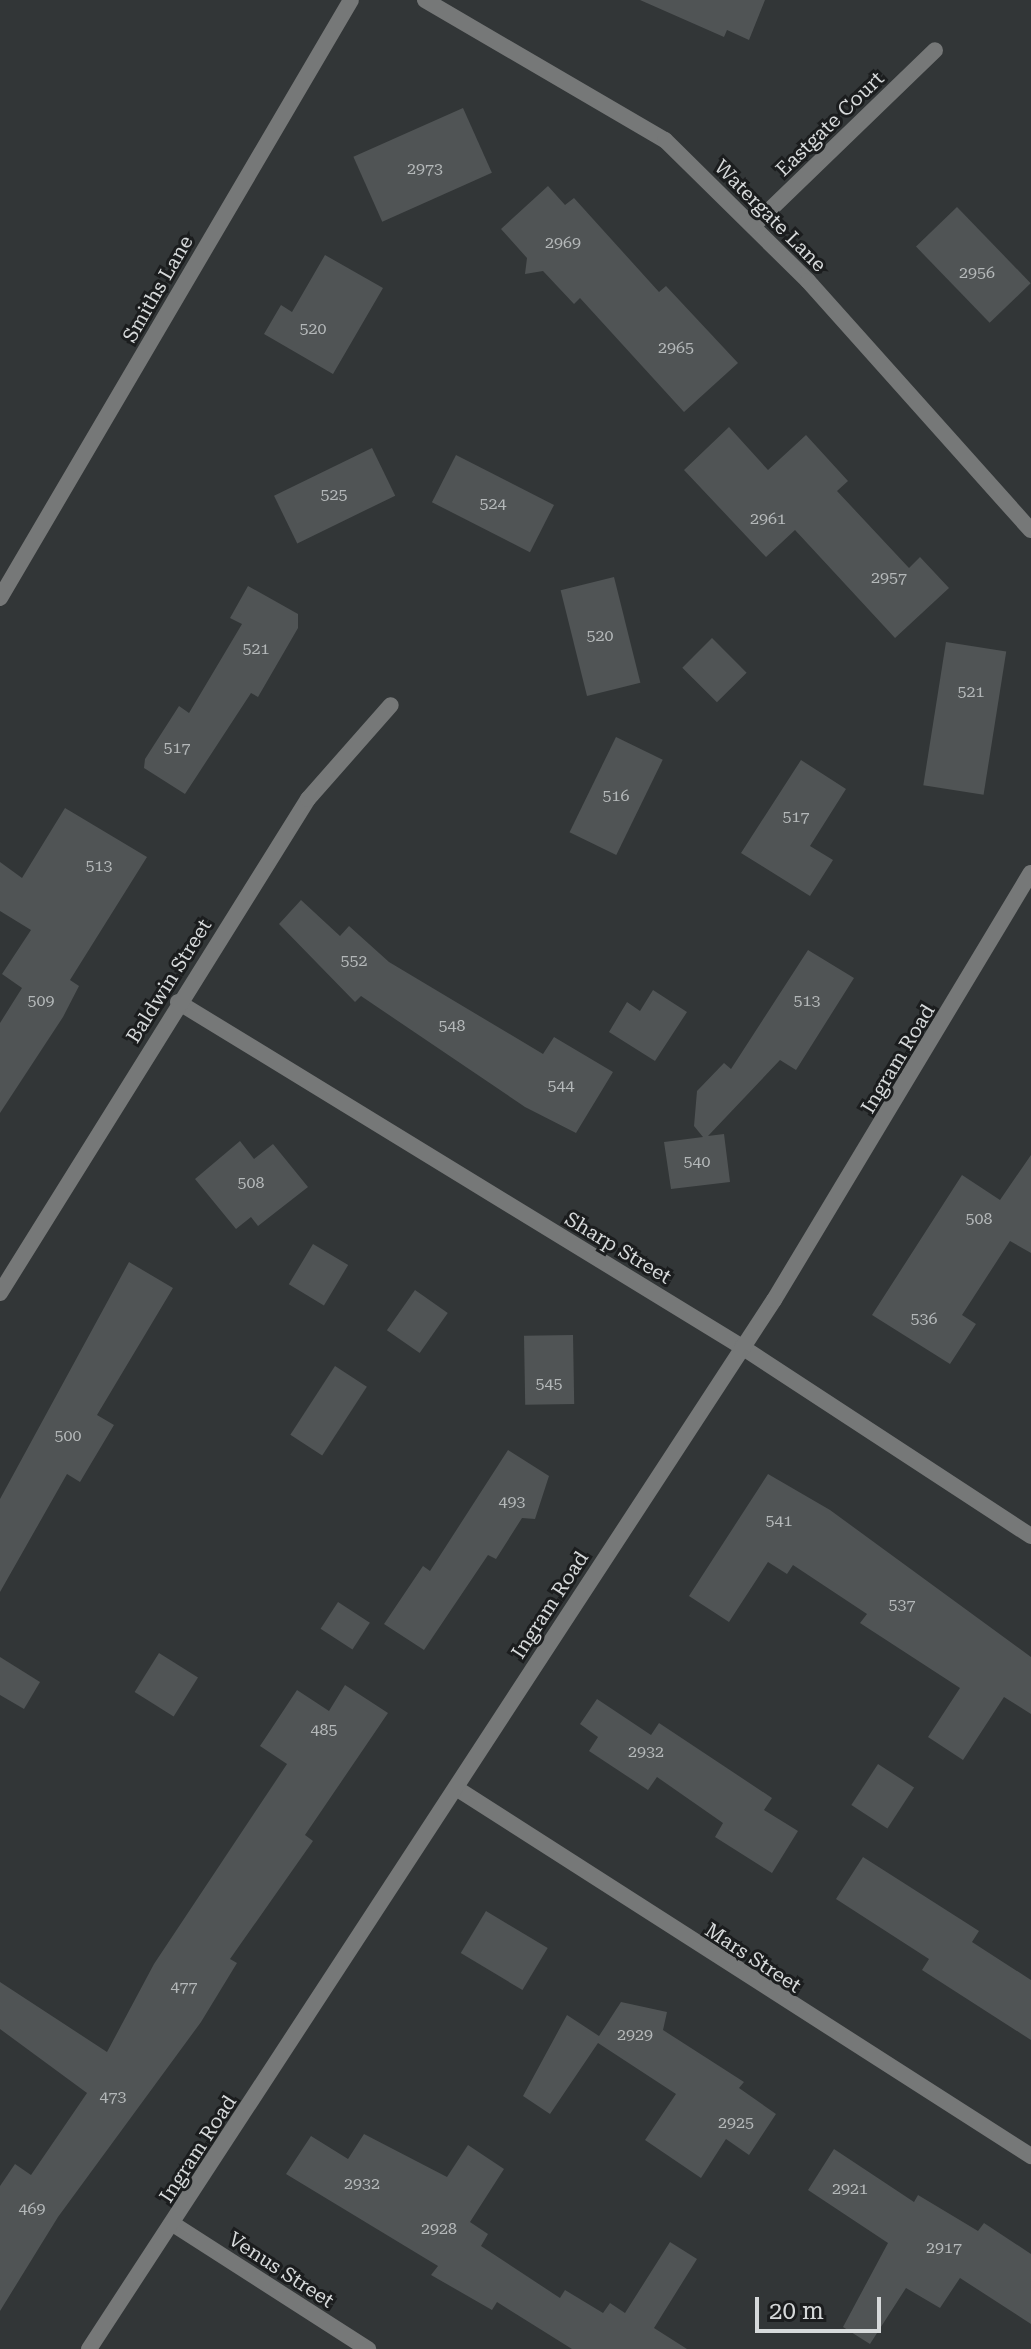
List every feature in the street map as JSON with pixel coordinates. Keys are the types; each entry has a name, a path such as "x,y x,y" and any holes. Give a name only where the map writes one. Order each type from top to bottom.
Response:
{"street":[{"name":"Smiths Lane","path":"2,590 351,0"},
{"name":"Watergate Lane","path":"425,0 617,107 665,140 753,226 1031,530"},
{"name":"Eastgate Court","path":"753,226 935,50"},
{"name":"Baldwin Street","path":"0,1293 178,1002 308,799 391,705"},
{"name":"Ingram Road","path":"89,2349 742,1347 1031,873"},
{"name":"Sharp Street","path":"178,1002 742,1347 1031,1536"},
{"name":"Mars Street","path":"456,1788 1031,2156"},
{"name":"Venus Street","path":"173,2224 368,2349"}],"building":[{"path":"640,0 765,0 749,40 727,30 724,37"},
{"path":"463,108 492,173 382,222 353,157"},
{"path":"548,186 565,205 574,198 659,292 666,286 738,363 684,412 580,298 574,304 543,271 525,274 527,258 501,229"},
{"path":"957,207 1031,283 990,323 916,247"},
{"path":"325,255 383,288 333,374 264,334 281,305 292,312"},
{"path":"729,427 768,470 806,435 848,481 837,491 909,568 920,557 949,588 895,638 795,530 766,557 684,470"},
{"path":"372,448 395,496 297,543 274,496"},
{"path":"456,455 554,505 530,552 432,502"},
{"path":"614,577 640,683 587,696 561,590"},
{"path":"248,586 298,614 298,628 258,697 251,693 185,794 144,768 145,759 179,706 189,713 242,624 230,618"},
{"path":"712,638 747,673 717,702 682,668"},
{"path":"946,642 1006,652 984,795 923,785"},
{"path":"616,737 663,760 616,855 570,832"},
{"path":"801,760 846,789 810,846 833,860 810,896 741,853"},
{"path":"65,808 147,857 70,980 79,986 63,1017 0,1113 0,1023 22,988 2,974 31,930 0,911 0,862 22,878"},
{"path":"301,900 340,936 349,926 389,962 543,1054 554,1037 613,1072 576,1133 525,1107 361,996 355,1002 279,924"},
{"path":"808,950 854,978 796,1070 780,1060 708,1136 724,1134 730,1182 671,1189 664,1142 703,1137 694,1126 697,1091 724,1063 731,1069"},
{"path":"653,990 687,1012 655,1061 609,1032 627,1002 640,1011"},
{"path":"240,1141 254,1159 273,1144 308,1187 258,1226 251,1217 236,1229 195,1179"},
{"path":"1031,1155 1031,1253 1010,1241 962,1315 976,1324 950,1364 872,1315 962,1175 1000,1200"},
{"path":"313,1244 348,1265 324,1305 289,1284"},
{"path":"129,1262 173,1288 97,1415 114,1425 80,1482 67,1474 0,1592 0,1499"},
{"path":"415,1290 448,1313 420,1353 387,1330"},
{"path":"573,1335 574,1404 525,1405 524,1336"},
{"path":"335,1366 367,1387 322,1455 290,1435"},
{"path":"508,1450 549,1476 535,1519 522,1518 496,1559 488,1555 424,1650 384,1624 423,1566 430,1571"},
{"path":"768,1474 830,1510 1031,1657 1031,1714 1004,1697 963,1760 928,1737 960,1688 860,1623 867,1614 793,1565 787,1574 768,1562 729,1622 689,1596"},
{"path":"338,1602 370,1623 352,1650 321,1629"},
{"path":"159,1653 198,1677 174,1716 135,1692"},
{"path":"0,1657 40,1682 24,1709 0,1695"},
{"path":"345,1685 388,1713 305,1835 313,1841 230,1959 237,1963 201,2022 58,2217 0,2311 0,2186 15,2164 31,2175 87,2093 0,2029 0,1982 107,2052 154,1964 287,1764 260,1746 297,1690 329,1711"},
{"path":"597,1699 651,1735 659,1723 772,1798 764,1810 798,1831 772,1873 715,1837 723,1823 657,1777 648,1790 589,1751 598,1737 580,1724"},
{"path":"878,1764 914,1787 887,1829 851,1805"},
{"path":"863,1857 979,1931 972,1942 1031,1980 1031,2040 922,1970 929,1959 836,1899"},
{"path":"486,1911 548,1948 522,1990 461,1953"},
{"path":"621,2002 667,2012 663,2030 744,2082 739,2088 776,2114 749,2155 726,2139 701,2178 645,2140 676,2094 598,2043 550,2114 523,2096 567,2015 599,2036"},
{"path":"364,2134 447,2177 468,2145 504,2169 470,2222 488,2234 481,2246 560,2298 565,2290 603,2313 610,2303 625,2313 670,2242 697,2259 654,2328 687,2349 572,2349 497,2302 492,2310 431,2275 438,2266 286,2174 311,2136 348,2159"},
{"path":"834,2149 914,2202 918,2195 978,2231 984,2223 1031,2254 1031,2324 960,2278 940,2308 906,2288 870,2344 843,2327 888,2243 808,2190"}]}
